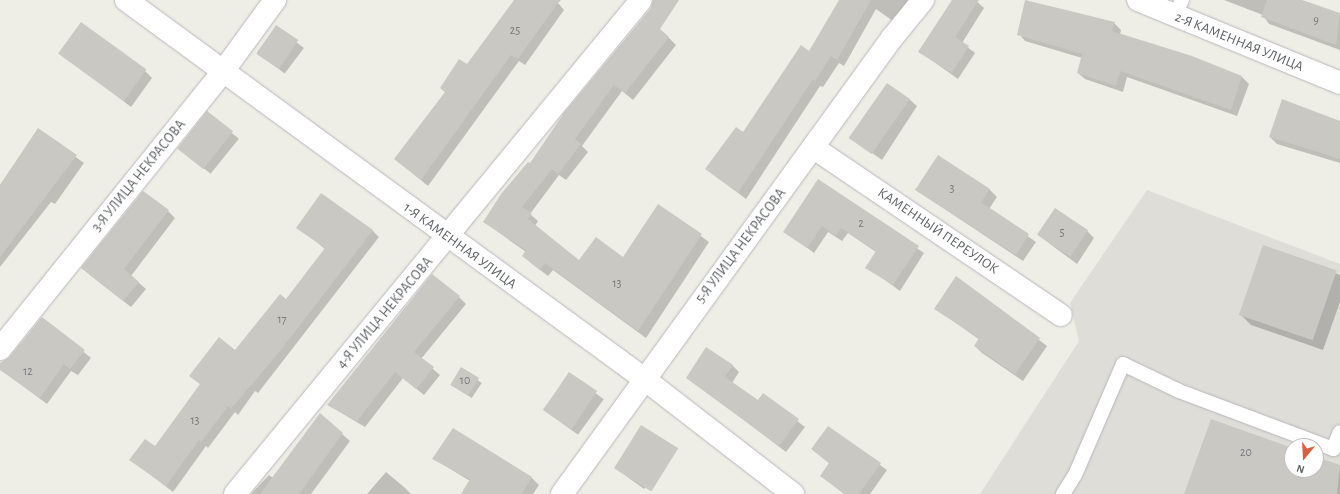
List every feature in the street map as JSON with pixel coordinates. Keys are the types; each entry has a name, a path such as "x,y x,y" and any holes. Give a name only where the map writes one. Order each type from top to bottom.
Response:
{"street":[{"name":"1-Я КАМЕННАЯ УЛИЦА","path":"126,0 224,70 447,238 643,378 792,494"},
{"name":"3-Я УЛИЦА НЕКРАСОВА","path":"0,349 224,70 275,0"},
{"name":"4-Я УЛИЦА НЕКРАСОВА","path":"235,494 447,238 641,0"},
{"name":"5-Я УЛИЦА НЕКРАСОВА","path":"562,494 643,378 923,0"},
{"name":"2-Я КАМЕННАЯ УЛИЦА","path":"1138,0 1178,8 1340,83"},
{"name":"КАМЕННЫЙ ПЕРЕУЛОК","path":"814,148 1061,315"}],"lane":[{"path":"1063,494 1075,475 1123,364 1179,391 1333,449 1340,432"}],"shaded area":[{"path":"1147,190 1340,264 1340,494 980,494 1079,341 1070,303"}],"building":[{"path":"514,0 560,0 518,59 511,55 421,180 394,159 445,92 440,88 459,59 467,64"},
{"path":"653,0 679,0 660,29 669,37 625,93 614,85 575,139 581,144 558,174 552,169 522,207 532,213 528,219 579,260 596,237 623,257 658,204 702,234 638,331 545,263 540,270 522,256 526,250 483,222 501,194 528,162 530,163 564,113 651,8"},
{"path":"839,0 871,0 837,60 831,56 815,81 813,79 738,193 705,169 736,127 743,132 801,45 809,51"},
{"path":"952,0 979,0 955,37 969,46 952,73 918,52"},
{"path":"1025,0 1115,22 1112,31 1192,56 1242,76 1231,110 1120,71 1116,86 1077,73 1082,54 1017,35"},
{"path":"1267,0 1302,0 1340,13 1336,45 1261,17"},
{"path":"81,22 147,70 124,101 58,54"},
{"path":"276,25 298,40 279,69 256,54"},
{"path":"887,83 910,99 872,154 849,138"},
{"path":"1282,99 1340,121 1340,159 1269,137"},
{"path":"207,111 233,131 203,169 177,149"},
{"path":"38,128 77,155 0,257 0,185"},
{"path":"938,155 990,189 981,202 1029,234 1016,255 915,190"},
{"path":"818,179 919,246 893,285 865,268 876,251 841,228 836,236 822,226 807,248 783,232"},
{"path":"143,191 169,210 124,269 139,282 123,301 81,268"},
{"path":"321,193 373,230 284,346 231,409 228,406 201,442 199,440 166,486 129,460 145,439 155,446 200,384 189,376 219,337 235,350 280,294 286,299 325,248 296,228"},
{"path":"1055,208 1088,230 1070,257 1037,235"},
{"path":"1263,245 1337,270 1313,340 1239,315"},
{"path":"432,274 460,296 414,352 434,367 416,389 395,372 357,421 327,405"},
{"path":"956,276 1040,338 1015,374 974,346 979,338 934,309"},
{"path":"42,317 85,350 70,369 64,364 40,398 0,370 0,363 10,357"},
{"path":"706,347 733,365 725,377 758,400 763,393 799,419 779,446 686,378"},
{"path":"461,367 479,378 468,396 450,385"},
{"path":"569,372 597,391 571,429 543,410"},
{"path":"320,413 343,433 299,494 260,494"},
{"path":"1211,419 1284,445 1284,478 1324,478 1324,460 1340,465 1337,494 1184,494"},
{"path":"641,425 678,448 651,492 614,468"},
{"path":"828,426 881,463 859,494 845,494 820,476 829,463 811,449"},
{"path":"453,428 532,477 522,494 461,494 470,479 432,459"}]}
